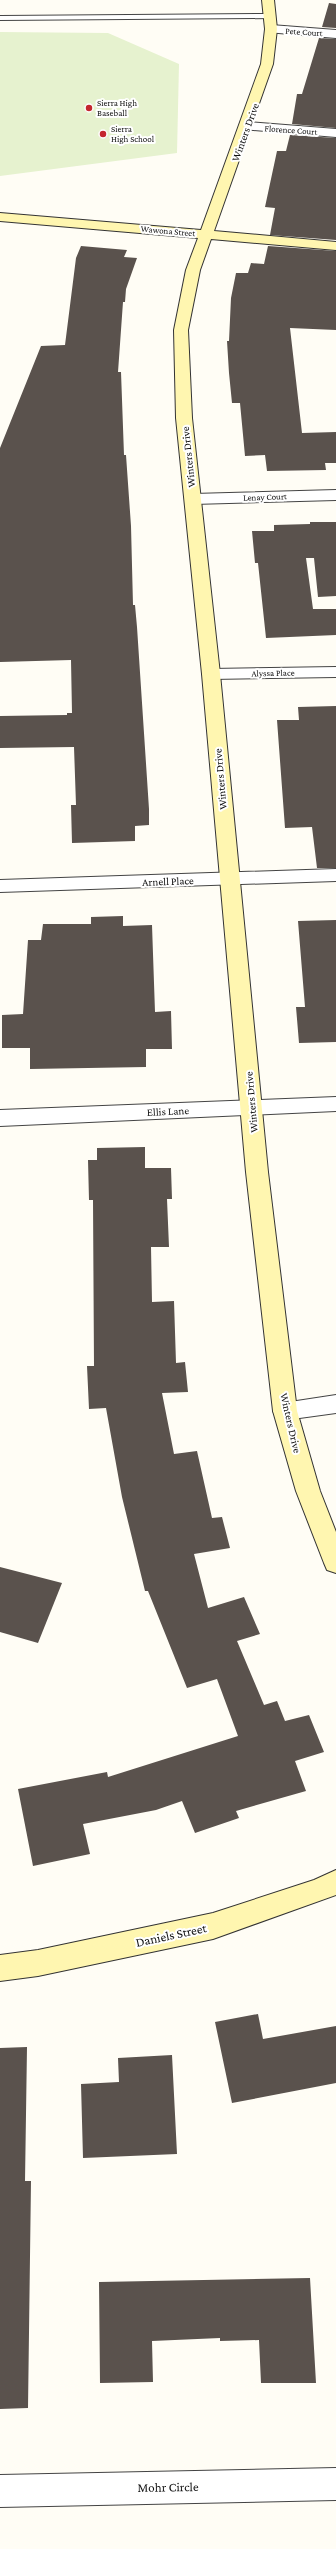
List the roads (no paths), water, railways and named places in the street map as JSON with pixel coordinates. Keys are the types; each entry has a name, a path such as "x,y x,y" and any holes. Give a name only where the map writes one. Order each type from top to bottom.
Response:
{"street":[{"name":"Pete Court","path":"270,15 336,34"},
{"name":"Winters Drive","path":"270,15 267,64 247,126 193,270 181,330 184,418 211,674 228,879 252,1107 257,1172 285,1411 308,1491 336,1563"},
{"name":"Florence Court","path":"247,126 336,133"},
{"name":"Wawona Street","path":"0,216 336,246"},
{"name":"Lenay Court","path":"193,499 336,495"},
{"name":"Alyssa Place","path":"211,674 336,672"},
{"name":"Arnell Place","path":"0,886 336,875"},
{"name":"Ellis Lane","path":"0,1118 336,1104"},
{"path":"285,1411 336,1404"},
{"name":"Daniels Street","path":"0,1968 38,1963 213,1926 320,1890 336,1882"},
{"name":"Mohr Circle","path":"0,2490 336,2484"}],"lane":[{"path":"0,18 270,15"}],"place":[{"name":"Sierra High Baseball","path":"89,108"},
{"name":"Sierra High School","path":"103,134"}]}
